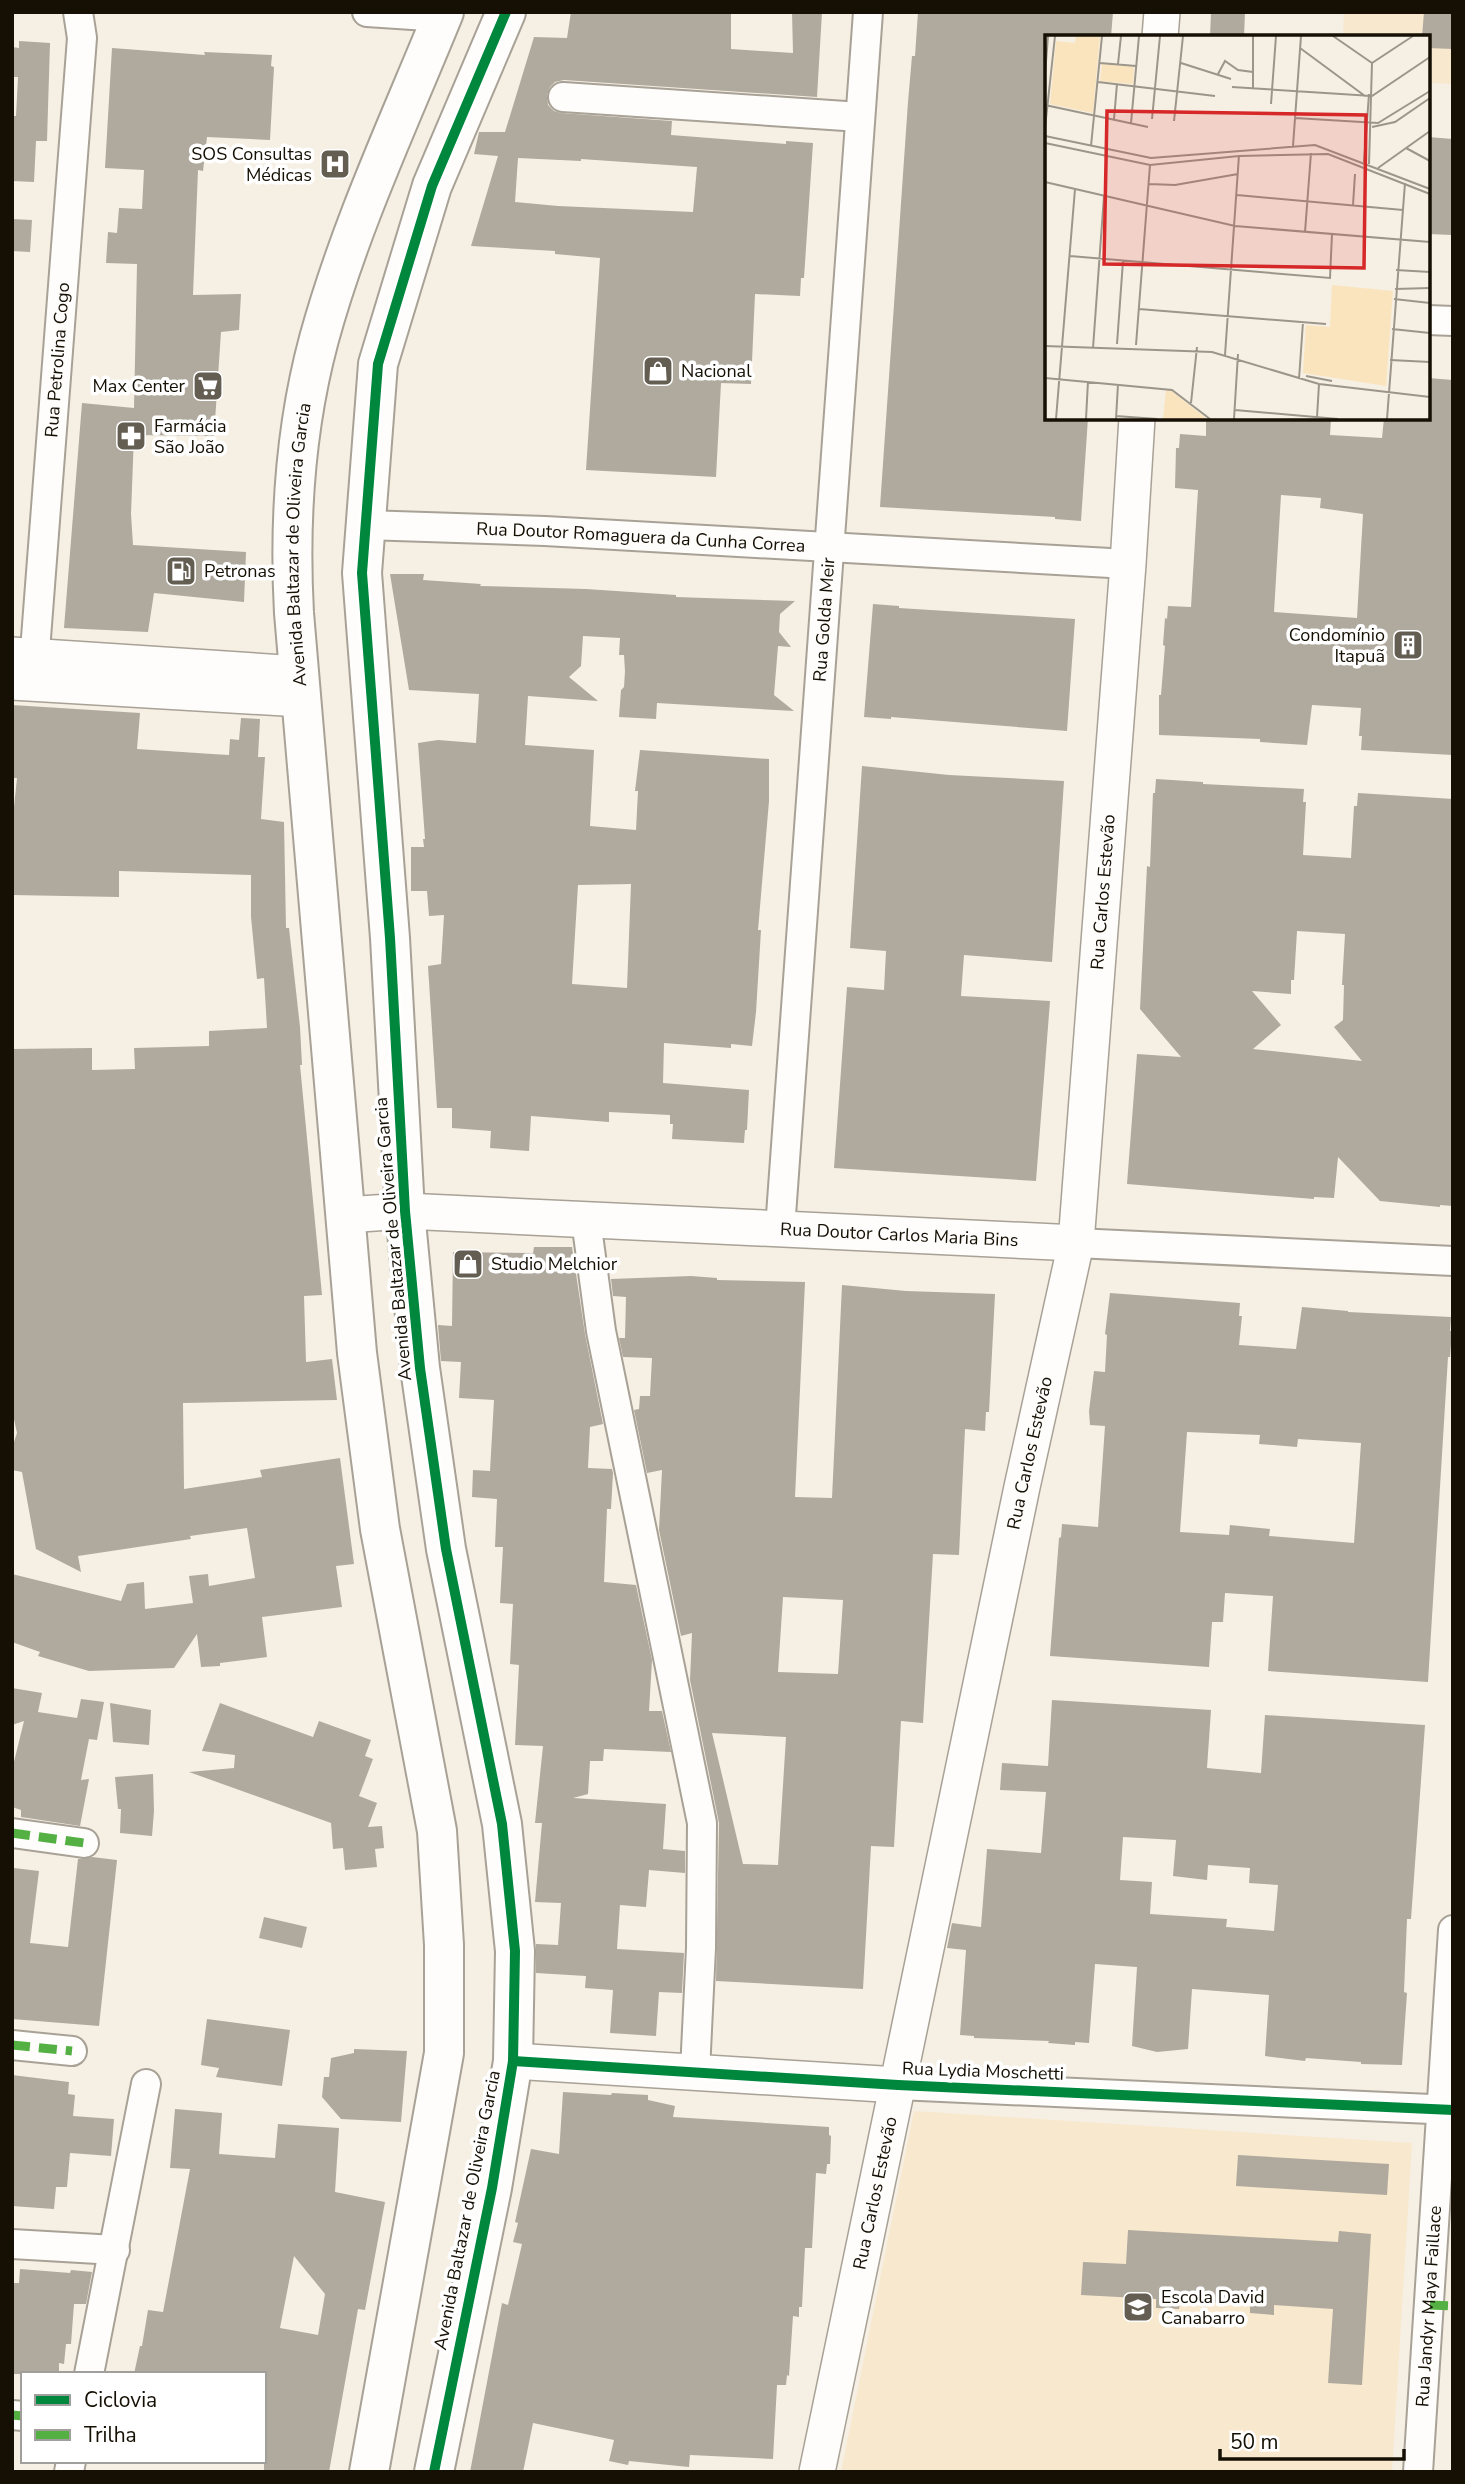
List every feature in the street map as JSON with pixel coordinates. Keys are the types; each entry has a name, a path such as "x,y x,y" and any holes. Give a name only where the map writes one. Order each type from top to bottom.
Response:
{"main road":[{"name":"Avenida Baltazar de Oliveira Garcia","path":"434,2472 492,2188 513,2061 515,1951 502,1824 446,1549 420,1368 405,1212 390,938 362,573 378,364 432,186 506,12"},
{"name":"Avenida Baltazar de Oliveira Garcia","path":"369,2472 444,2053 444,1945 437,1831 380,1529 357,1353 300,686 292,556 294,491 302,422 319,341 343,263 374,178 444,14"}],"street":[{"name":"Rua Petrolina Cogo","path":"23,669 80,25 94,12"},
{"path":"367,12 444,14"},
{"name":"Rua Golda Meir","path":"780,1229 868,12"},
{"path":"1160,35 1162,12"},
{"path":"563,97 860,117"},
{"path":"1430,320 1453,321"},
{"name":"Rua Carlos Estevão","path":"817,2472 1076,1244 1137,420"},
{"name":"Rua Doutor Romaguera da Cunha Correa","path":"365,526 545,531 1128,564"},
{"path":"23,669 300,686"},
{"name":"Rua Doutor Carlos Maria Bins","path":"345,1215 405,1212 1453,1261"},
{"path":"586,1220 601,1331 702,1823 701,1948 695,2071"},
{"path":"12,1833 84,1843"},
{"name":"Rua Jandyr Maya Faillace","path":"1418,2472 1441,2305 1453,1930"},
{"path":"12,2045 72,2051"},
{"name":"Rua Lydia Moschetti","path":"513,2061 898,2085 1447,2109"},
{"path":"89,2372 146,2084"},
{"path":"12,2244 115,2250"}],"shaded area":[{"path":"1344,12 1453,12 1453,84 1430,83 1430,35 1343,35"},
{"name":"Escola David Canabarro","path":"914,2111 1412,2143 1392,2472 841,2472"}],"building":[{"path":"571,12 731,12 731,49 793,53 792,12 822,12 817,97 564,80 555,82 547,95 548,105 561,113 672,121 671,135 786,144 786,141 813,143 804,278 801,278 800,296 755,294 751,384 721,383 716,477 586,470 600,258 555,254 555,251 471,246 498,156 474,154 479,132 505,132 534,37 567,38","holes":["518,158 697,167 693,212 515,202"]},
{"path":"918,12 1113,12 1111,35 1045,35 1045,420 1088,420 1081,521 1055,517 880,507 908,102 912,56 915,56"},
{"path":"1211,12 1245,12 1244,35 1210,35"},
{"path":"1424,12 1453,12 1453,49 1430,48 1430,35 1422,35"},
{"path":"19,41 50,43 47,141 36,141 34,182 12,181 12,116 16,116 18,77 12,77 12,47 19,48"},
{"path":"112,48 205,55 204,52 272,55 271,66 274,67 270,140 207,137 203,171 198,170 193,295 241,294 239,330 221,332 214,436 134,435 131,514 133,545 246,552 244,602 154,593 148,632 64,628 82,403 134,408 137,264 106,263 108,232 117,233 119,208 142,209 144,170 105,168"},
{"path":"1430,137 1453,139 1453,235 1430,234"},
{"path":"12,219 32,220 30,252 12,251"},
{"path":"1430,378 1453,380 1453,755 1361,750 1361,708 1312,705 1307,745 1260,742 1260,739 1159,735 1159,695 1168,606 1191,607 1198,490 1175,488 1176,448 1179,448 1180,434 1206,436 1206,420 1331,420 1330,435 1382,438 1384,420 1430,420","holes":["1281,495 1321,498 1320,508 1363,514 1357,618 1274,612"]},
{"path":"390,574 424,574 423,580 481,584 480,586 795,601 780,614 779,632 791,647 778,646 774,695 794,711 657,703 656,719 619,717 625,671 624,655 619,655 620,638 583,636 581,666 569,677 598,701 528,696 525,745 594,750 590,826 636,830 638,791 635,791 640,750 769,759 769,801 752,1046 731,1044 731,1048 664,1043 663,1083 749,1090 744,1143 672,1139 673,1124 670,1124 670,1115 609,1112 609,1122 531,1116 529,1151 490,1148 491,1131 452,1128 452,1108 437,1108 428,966 441,964 444,915 429,916 427,891 411,891 411,847 424,847 425,839 418,743 438,740 476,743 479,694 409,690","holes":["631,884 627,988 572,984 578,885"]},
{"path":"873,604 1075,619 1067,731 864,717"},
{"path":"12,705 140,713 137,749 229,755 230,739 239,740 241,718 260,719 258,757 265,757 261,819 284,822 286,928 289,928 300,1027 300,1065 322,1295 304,1296 306,1362 332,1359 337,1400 183,1403 184,1489 262,1477 260,1470 340,1458 354,1564 336,1566 342,1607 262,1617 267,1657 201,1667 197,1634 174,1668 89,1671 38,1656 40,1652 12,1642 12,1574 121,1601 127,1584 144,1582 145,1609 193,1603 189,1576 208,1574 209,1586 255,1578 247,1528 78,1556 81,1572 36,1549 22,1472 12,1470 12,1448 17,1433 12,1410 12,1049 92,1048 92,1070 135,1069 134,1048 209,1046 209,1031 267,1028 264,978 257,979 251,917 251,875 119,871 119,897 12,895 12,826 17,778 12,778"},
{"path":"862,766 949,775 1064,781 1052,962 964,955 961,996 1050,1001 1036,1181 834,1168 847,987 884,990 886,951 850,948"},
{"path":"1156,779 1304,789 1303,802 1306,802 1303,855 1351,858 1354,806 1357,806 1358,793 1453,799 1453,1206 1380,1201 1338,1157 1334,1198 1314,1199 1127,1184 1137,1054 1181,1057 1140,1009 1147,866 1150,867","holes":["1297,931 1345,934 1343,1020 1334,1027 1362,1061 1253,1049 1281,1025 1252,991 1291,994"]},
{"path":"534,1247 572,1247 585,1334 603,1424 590,1427 588,1468 612,1469 613,1473 611,1509 607,1509 604,1582 636,1585 652,1660 649,1711 662,1711 671,1752 604,1749 603,1761 590,1761 588,1794 573,1798 666,1804 663,1849 685,1851 685,1873 649,1870 646,1907 620,1905 617,1949 684,1953 682,1993 659,1992 656,2036 610,2033 613,1990 585,1988 586,1976 536,1973 536,1944 558,1945 561,1903 535,1902 542,1823 535,1823 543,1746 515,1745 519,1665 510,1664 513,1604 500,1603 503,1547 495,1547 497,1499 472,1497 473,1470 490,1471 494,1400 459,1398 461,1362 441,1361 438,1325 452,1326 453,1252 533,1253"},
{"path":"691,1276 717,1280 805,1282 795,1497 832,1498 842,1285 906,1291 995,1294 989,1412 986,1412 985,1431 965,1429 959,1555 933,1554 923,1723 901,1721 894,1847 871,1846 863,1989 716,1981 719,1823 690,1680 692,1633 681,1636 659,1530 662,1470 647,1473 634,1410 639,1409 640,1396 650,1396 652,1358 623,1357 619,1338 625,1338 626,1297 613,1296 611,1279","holes":["783,1597 843,1600 838,1674 778,1672","712,1733 786,1737 778,1865 743,1864"]},
{"path":"1110,1293 1240,1303 1239,1316 1242,1316 1239,1345 1296,1349 1302,1307 1451,1317 1428,1682 1268,1671 1273,1596 1225,1593 1223,1622 1212,1622 1209,1667 1050,1656 1062,1524 1098,1527 1105,1426 1090,1425 1089,1411 1094,1371 1105,1372 1105,1334","holes":["1187,1432 1260,1435 1259,1444 1297,1447 1298,1439 1361,1443 1354,1543 1269,1536 1270,1529 1230,1525 1229,1535 1180,1532"]},
{"path":"12,1688 42,1693 38,1712 77,1718 81,1699 104,1702 97,1740 89,1739 81,1780 89,1779 80,1826 21,1817 21,1810 12,1807 12,1770 24,1721 12,1725"},
{"path":"1052,1700 1211,1710 1207,1768 1261,1773 1265,1715 1425,1725 1411,1919 1407,1919 1404,1992 1407,1993 1402,2065 1306,2058 1305,2061 1265,2056 1269,1995 1192,1989 1188,2049 1157,2052 1132,2046 1137,1967 1095,1964 1089,2043 1075,2042 1075,2045 960,2035 966,1950 947,1948 952,1923 981,1927 987,1849 1041,1853 1046,1792 1000,1790 1002,1763 1048,1766","holes":["1123,1837 1176,1840 1173,1876 1207,1880 1208,1865 1250,1868 1249,1883 1278,1885 1274,1931 1226,1927 1227,1919 1150,1914 1152,1882 1120,1880"]},
{"path":"110,1703 151,1710 149,1745 113,1742"},
{"path":"220,1703 313,1737 319,1721 371,1740 365,1756 373,1759 359,1796 377,1803 368,1827 382,1826 384,1848 375,1849 377,1867 345,1870 343,1848 333,1849 331,1823 189,1772 234,1768 235,1755 202,1751"},
{"path":"153,1774 152,1836 120,1833 121,1809 118,1809 115,1777"},
{"path":"92,1857 117,1860 99,2026 12,2019 14,1868 39,1871 30,1943 68,1947 78,1859"},
{"path":"264,1917 307,1927 302,1948 259,1938"},
{"path":"207,2019 290,2030 282,2086 216,2077 219,2068 201,2065"},
{"path":"354,2049 407,2051 401,2122 341,2119 322,2097 324,2077 329,2077 331,2058 354,2053"},
{"path":"12,2075 69,2082 68,2094 75,2095 73,2116 114,2119 111,2156 70,2153 67,2187 56,2187 54,2209 12,2206"},
{"path":"563,2092 648,2095 648,2100 675,2106 673,2117 829,2127 830,2164 827,2164 826,2174 816,2173 812,2248 805,2248 802,2307 799,2307 799,2317 793,2316 789,2376 787,2375 786,2385 777,2385 773,2459 690,2455 689,2467 629,2461 628,2465 609,2461 614,2440 533,2423 523,2472 470,2472 502,2303 508,2305 522,2244 513,2242 531,2149 559,2154"},
{"path":"175,2109 222,2113 219,2154 275,2158 278,2124 339,2128 335,2192 385,2202 365,2310 358,2309 329,2472 264,2472 266,2372 134,2372 148,2310 163,2312 190,2169 170,2168","holes":["294,2256 325,2294 318,2335 280,2328"]},
{"path":"1238,2155 1389,2164 1387,2195 1236,2186"},
{"path":"1128,2230 1338,2242 1339,2231 1371,2234 1362,2385 1328,2383 1333,2309 1274,2305 1274,2315 1250,2313 1250,2304 1180,2301 1179,2309 1156,2308 1156,2299 1081,2295 1083,2262 1126,2264"},
{"path":"20,2269 92,2272 86,2304 74,2304 71,2344 66,2344 64,2364 59,2363 59,2372 12,2374 12,2283 19,2283"}],"marked path":[{"path":"12,1833 84,1843"},
{"path":"12,2045 72,2051"},
{"path":"1430,2305 1453,2306"},
{"path":"12,2415 21,2416"}],"cycle path":[{"path":"434,2472 492,2188 513,2061 515,1951 502,1824 446,1549 420,1368 405,1211 390,938 362,573 378,364 432,186 506,12"},
{"path":"513,2061 898,2085 1453,2110"}],"place":[{"name":"SOS Consultas Médicas","path":"335,164"},
{"name":"Nacional","path":"658,371"},
{"name":"Max Center","path":"208,386"},
{"name":"Farmácia São João","path":"131,436"},
{"name":"Petronas","path":"181,571"},
{"name":"Condomínio Itapuã","path":"1408,645"},
{"name":"Studio Melchior","path":"468,1264"},
{"name":"Escola David Canabarro","path":"1138,2307"}]}
